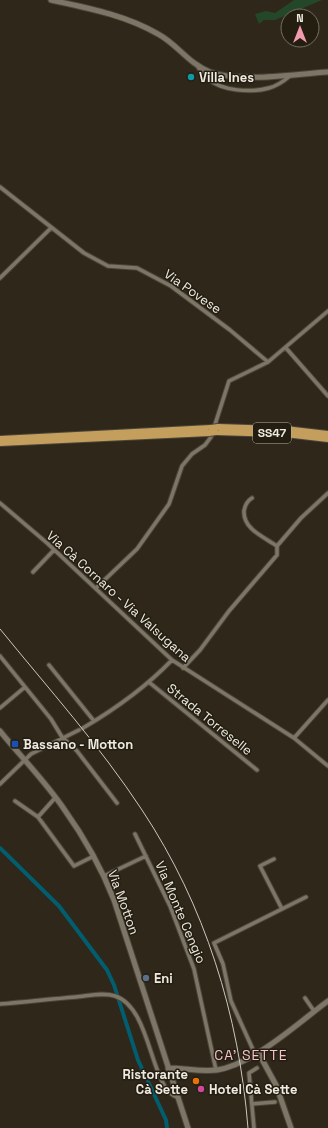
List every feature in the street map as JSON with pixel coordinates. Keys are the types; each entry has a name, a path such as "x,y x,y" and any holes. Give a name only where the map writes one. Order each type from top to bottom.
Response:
{"highway":[{"name":"SS47","path":"0,443 210,430 285,429 328,434"},
{"name":"SS47","path":"217,430 286,434 328,439"},
{"name":"SS47","path":"0,439 69,438"}],"main road":[{"path":"51,0 131,20 160,34 183,55 209,72 232,77 328,72"},
{"name":"Via Motton","path":"0,731 56,798 94,856 104,876 114,900 188,1128"},
{"path":"168,1068 216,1070 240,1063 257,1053 328,1001"},
{"path":"257,1053 276,1086 291,1128"}],"street":[{"path":"194,62 208,79 218,85 233,89 251,90 269,88 282,82 293,74"},
{"name":"Via Povese","path":"0,187 84,253 108,266 137,268 171,286 230,330 268,362"},
{"path":"0,278 51,228"},
{"path":"96,588 137,549 169,504 182,466 192,454 205,445 211,436 229,381 268,362 328,311"},
{"path":"286,348 328,396"},
{"path":"183,668 200,650 229,611 277,555 277,546 301,518 328,493"},
{"path":"252,498 245,505 244,519 253,530 277,546"},
{"name":"Via Cà Cornaro - Via Valsugana","path":"0,503 96,588 172,660 294,738 328,766"},
{"path":"33,572 54,550"},
{"path":"0,656 51,719 62,737 77,751 117,803"},
{"name":"Strada Torreselle","path":"25,760 31,754 62,737 81,729 150,684 172,660"},
{"path":"49,665 94,721"},
{"name":"Strada Torreselle","path":"150,684 257,770"},
{"path":"0,708 25,687"},
{"path":"294,738 328,700"},
{"path":"0,784 25,760"},
{"path":"38,817 56,798"},
{"path":"15,801 38,817 74,866 94,856"},
{"name":"Via Monte Cengio","path":"135,834 170,906 194,968 216,1070"},
{"name":"Via Monte Cengio","path":"104,876 146,856"},
{"path":"274,859 260,866 282,909"},
{"path":"257,1053 231,1002 223,964 214,943 306,897"},
{"path":"0,1004 104,995 121,998 129,1005 139,1020 161,1078 170,1093 177,1097"},
{"path":"305,998 314,1011"},
{"path":"254,1128 249,1073 258,1068"},
{"path":"252,1104 275,1102"}],"green space":[{"path":"294,0 322,0 303,8 282,8"},
{"path":"280,10 280,18 275,20 264,20 259,24 255,14 266,11 275,13"}],"waterway":[{"path":"0,848 59,906 107,970 114,985 138,1060 166,1120 167,1128"}],"railway":[{"path":"0,629 73,718 126,786 164,846 184,884 201,923 215,962 227,1003 236,1044 248,1128"}],"place":[{"name":"Villa Ines","path":"191,77"},
{"name":"Bassano - Motton","path":"15,744"},
{"name":"Eni","path":"146,978"},
{"name":"Ristorante Cà Sette","path":"196,1081"},
{"name":"Hotel Cà Sette","path":"201,1089"}],"district":[{"name":"CA' SETTE","path":"251,1055"}]}
